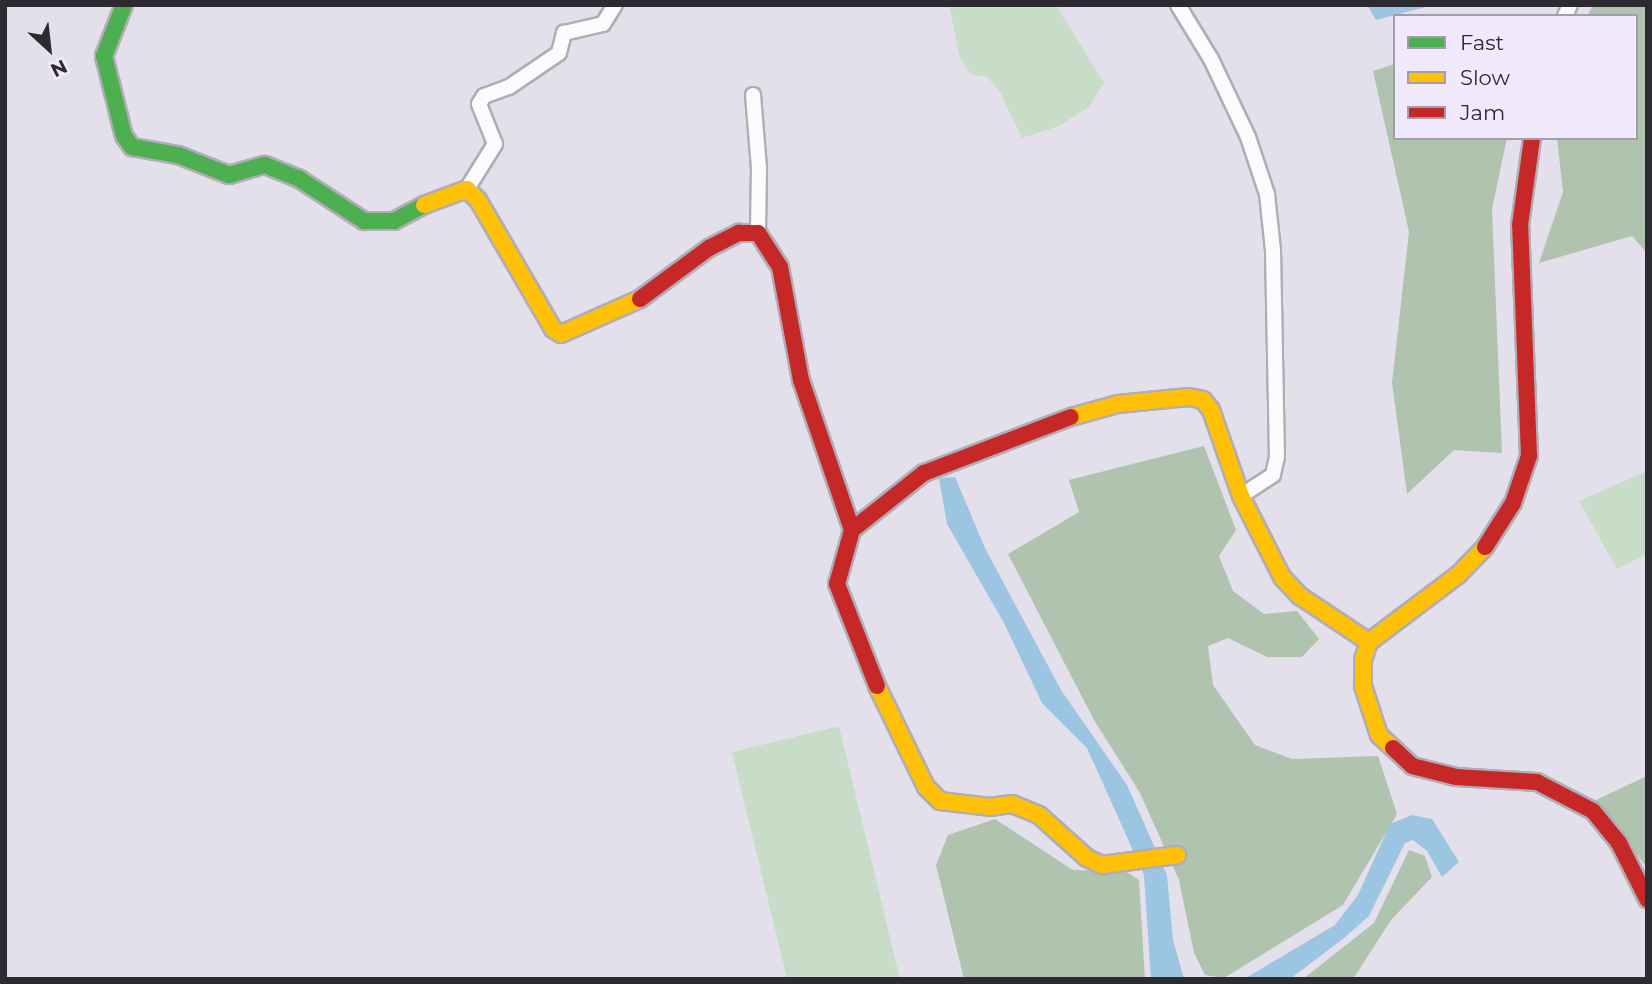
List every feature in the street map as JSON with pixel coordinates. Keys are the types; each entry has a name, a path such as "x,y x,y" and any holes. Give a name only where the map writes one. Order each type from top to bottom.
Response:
{"street":[{"path":"124,5 104,56 104,69 124,135 132,147 178,155 229,175 265,165 298,178 364,221 394,221 446,194 467,189 495,144 479,104 484,96 509,87 558,53 564,33 603,24 615,5"},
{"path":"1178,5 1243,126 1267,194 1273,250 1277,457 1273,475 1241,496"},
{"path":"753,95 759,167 758,233 780,267 801,380 852,530"},
{"path":"1532,140 1520,225 1529,456 1513,503 1489,543 1458,575 1368,642 1363,660 1363,686 1379,735 1412,766 1456,777 1537,782 1574,798 1593,811 1619,842 1647,899"},
{"path":"467,189 478,200 553,329 561,334 632,304 709,247 739,233 758,233"},
{"path":"1177,855 1102,865 1087,858 1039,815 1012,804 990,807 940,801 926,787 879,691 836,584 852,530 900,490 948,462 1066,418 1118,404 1189,397 1203,400 1211,410 1241,496 1282,577 1300,596 1368,642"}],"green space":[{"path":"949,5 1056,5 1104,83 1089,107 1059,126 1022,138 1000,92 987,77 971,74 960,58"},
{"path":"1593,5 1647,5 1647,253 1632,236 1539,263 1563,192 1557,140 1638,140 1638,14 1588,14"},
{"path":"1393,65 1393,140 1507,140 1492,209 1502,453 1454,450 1407,494 1392,383 1409,232 1373,71"},
{"path":"1204,446 1236,530 1219,556 1233,591 1264,614 1297,611 1319,639 1302,657 1267,657 1228,638 1208,646 1213,685 1255,745 1292,759 1378,756 1397,814 1343,905 1224,978 1205,975 1194,953 1179,880 1140,793 1094,720 1008,554 1079,512 1069,480"},
{"path":"1647,471 1647,554 1617,569 1579,501"},
{"path":"839,726 900,979 787,979 732,752"},
{"path":"1647,776 1647,868 1596,800"},
{"path":"995,819 1073,870 1127,872 1139,880 1145,979 964,979 936,865 948,835"},
{"path":"1409,850 1425,856 1432,877 1391,920 1353,979 1303,979 1374,923"}],"water":[{"path":"1367,5 1433,5 1393,14 1376,20"},
{"path":"955,477 985,548 1061,690 1127,785 1167,875 1173,940 1184,979 1151,979 1144,875 1087,748 1042,703 1004,623 947,524 939,478"},
{"path":"1412,815 1432,819 1459,862 1442,877 1427,851 1413,840 1405,843 1369,916 1344,938 1290,979 1244,979 1335,925 1358,895 1390,824"}],"traffic: fast":[{"path":"124,5 104,56 124,136 132,147 178,155 229,175 265,165 298,178 364,221 394,221 424,205"}],"traffic: slow":[{"path":"424,205 467,189 478,200 553,329 561,334 640,299"},
{"path":"1071,417 1118,404 1189,397 1203,400 1211,410 1241,496 1282,577 1300,596 1369,642"},
{"path":"1393,748 1379,735 1363,686 1363,660 1369,642 1458,575 1485,547"},
{"path":"877,686 926,787 940,801 990,807 1012,804 1039,815 1087,858 1102,865 1177,855"}],"traffic: jam":[{"path":"1485,547 1513,503 1529,456 1520,225 1532,140"},
{"path":"640,299 709,248 739,233 758,233 780,267 801,380 852,530"},
{"path":"877,686 837,584 852,530 924,473 1071,417"},
{"path":"1393,748 1412,766 1456,777 1537,782 1593,811 1619,843 1647,899"}]}
